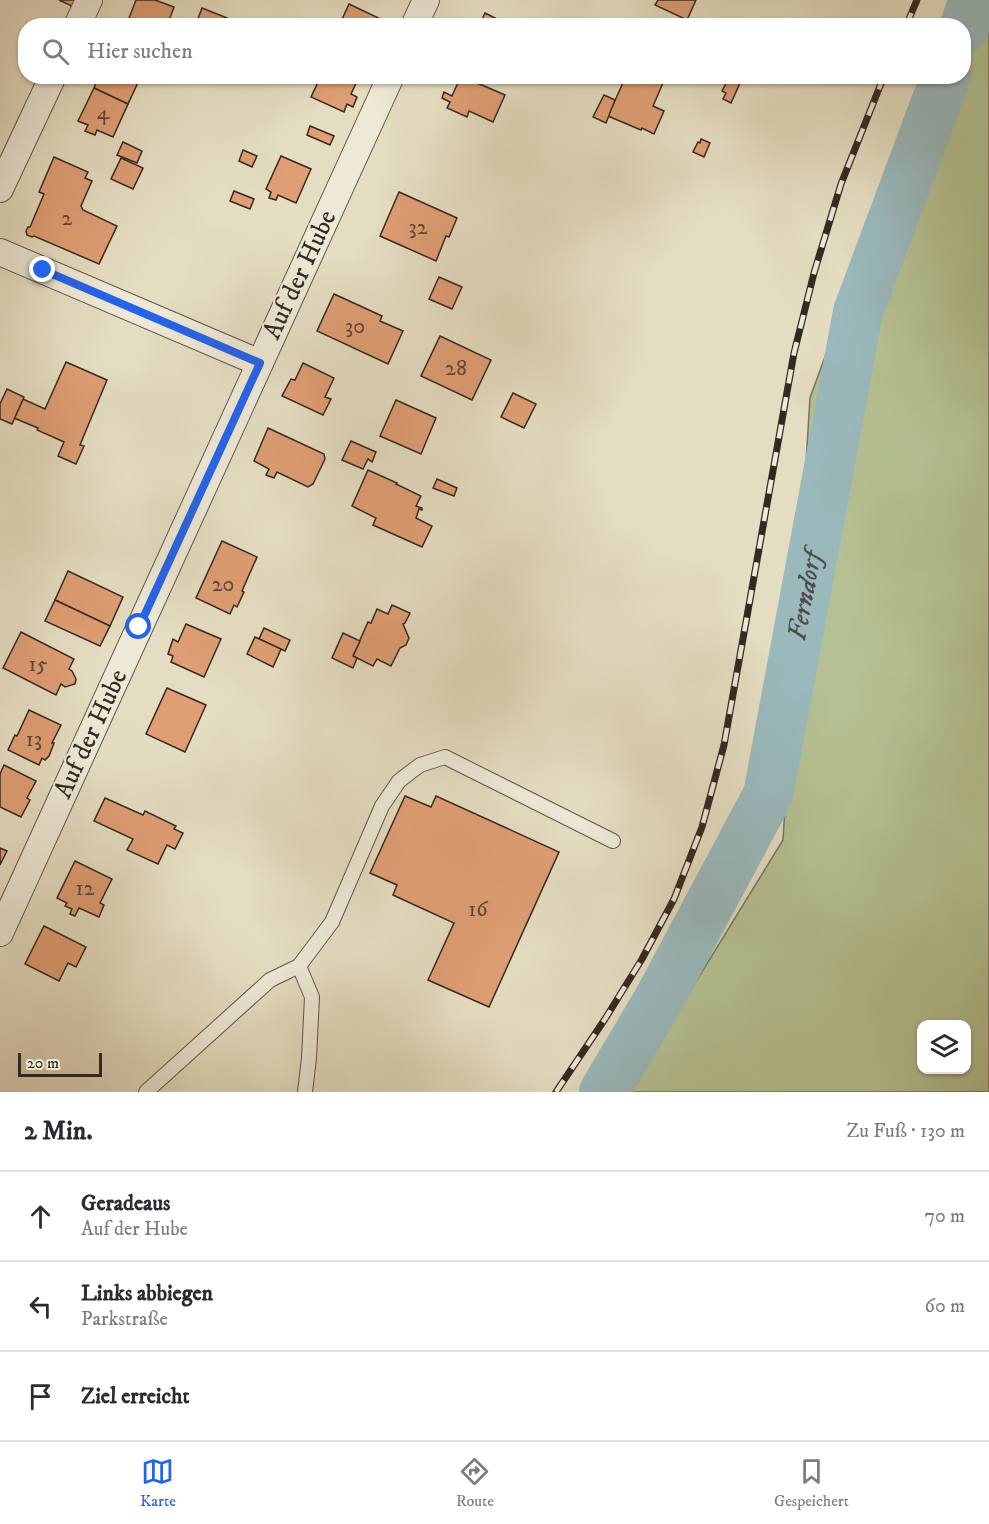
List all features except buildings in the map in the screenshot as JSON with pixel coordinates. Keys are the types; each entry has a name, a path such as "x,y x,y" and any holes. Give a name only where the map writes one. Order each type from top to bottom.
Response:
{"street":[{"path":"81,18 89,0"},
{"path":"418,18 426,0"},
{"path":"0,189 49,84"},
{"name":"Auf der Hube","path":"0,933 387,84"},
{"path":"0,252 260,363"}],"lane":[{"path":"146,1092 270,980 299,966 332,922 382,806 399,781 420,765 445,757 613,841"},
{"path":"299,966 312,997 305,1092"}],"green space":[{"path":"955,0 989,0 989,1092 628,1092 783,840 810,398 924,84 971,84 971,18 949,18"}],"waterway":[{"name":"Ferndorf","path":"968,18 974,0"},
{"name":"Ferndorf","path":"604,1092 659,999 768,795 858,312 943,84"}],"railway":[{"path":"909,18 917,0"},
{"path":"556,1092 642,959 674,899 702,827 724,745 794,353 814,273 841,184 881,84"}],"route":[{"path":"43,270 260,363 139,627"}]}
